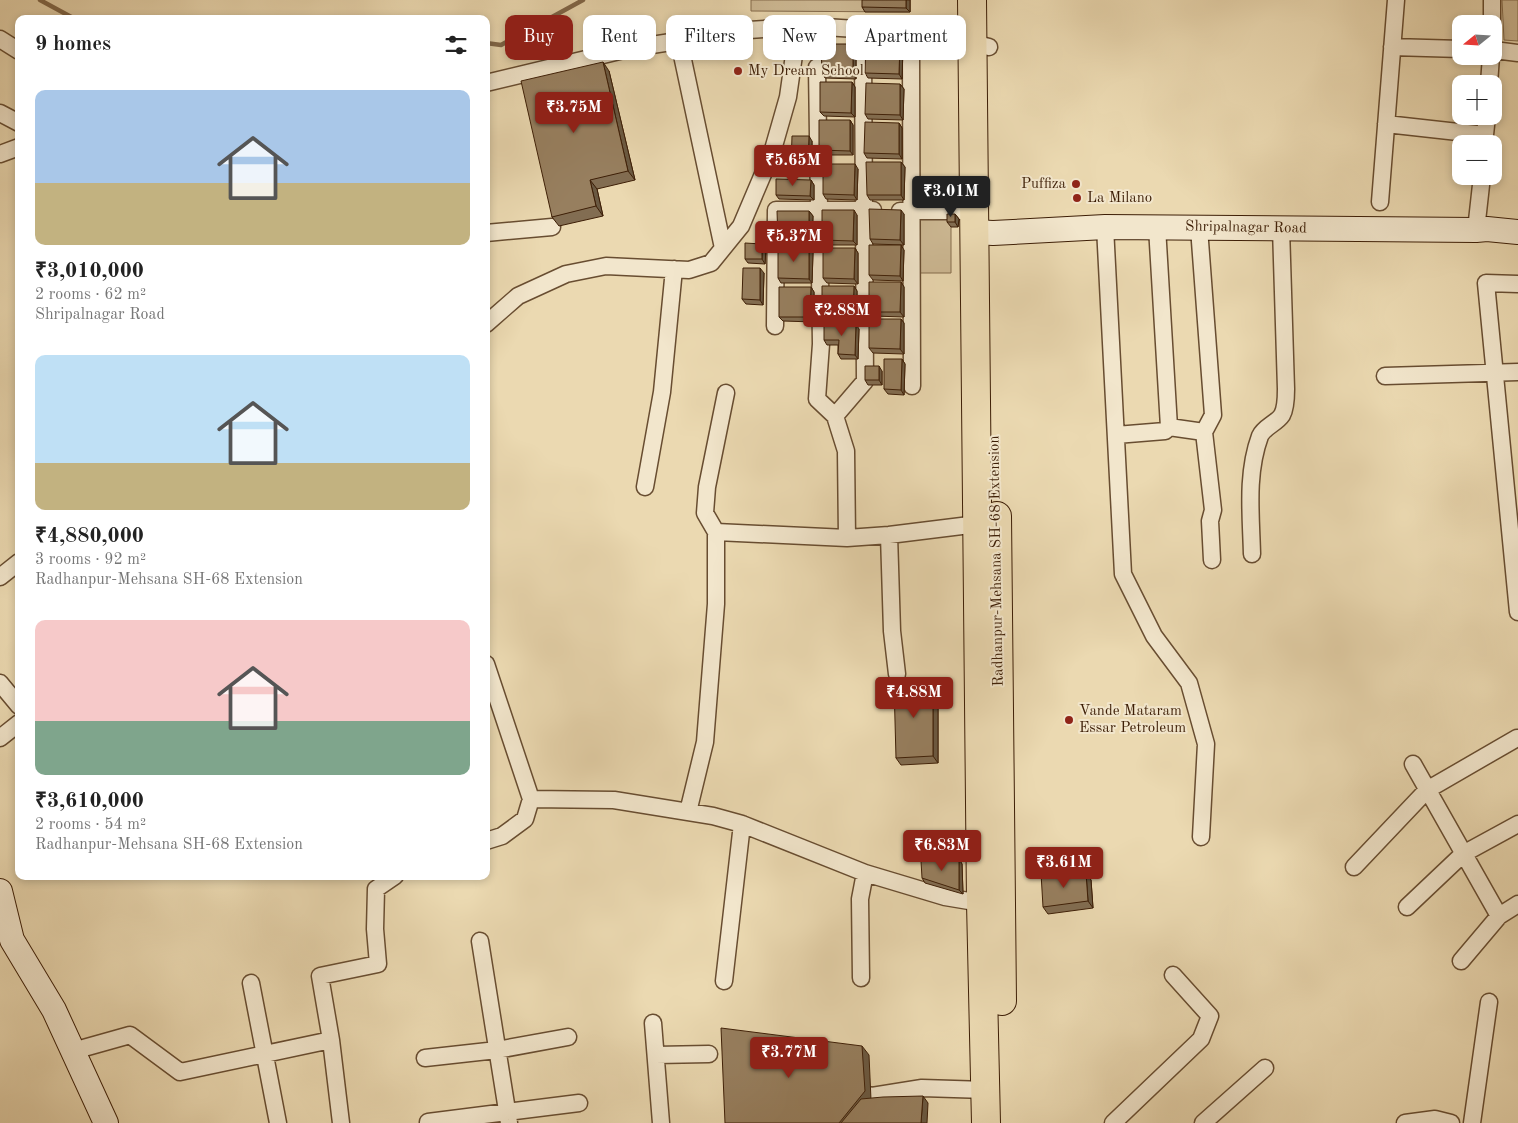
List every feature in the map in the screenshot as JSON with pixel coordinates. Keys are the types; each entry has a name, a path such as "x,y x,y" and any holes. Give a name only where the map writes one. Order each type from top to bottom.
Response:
{"highway":[{"path":"972,0 981,45"},
{"name":"Radhanpur-Mehsana SH-68 Extension","path":"989,0 981,45 980,225 1003,1123"},
{"path":"986,1123 981,903 987,523"}],"street":[{"path":"1380,202 1396,0"},
{"path":"1492,0 1492,15"},
{"path":"836,28 935,34 981,45"},
{"path":"0,39 15,48"},
{"path":"490,83 632,48 666,43"},
{"path":"1392,47 1452,49"},
{"path":"1502,51 1518,53"},
{"path":"683,60 723,248"},
{"path":"490,320 518,296 566,274 606,266 689,270 711,263 741,226 772,153 788,97 793,60"},
{"path":"835,416 865,381 863,60"},
{"path":"911,60 912,386"},
{"path":"816,67 821,344 817,399 835,416 846,451 847,538"},
{"path":"0,113 15,121"},
{"path":"1386,124 1454,135"},
{"path":"0,154 15,149"},
{"path":"1476,230 1481,185"},
{"path":"775,326 776,210 911,211 980,225"},
{"name":"Shripalnagar Road","path":"980,225 1486,229 1518,232"},
{"path":"1106,226 1123,574 1154,636 1189,683 1206,744 1201,837"},
{"path":"490,233 552,227"},
{"path":"1157,227 1169,427"},
{"path":"1199,228 1213,415 1204,432 1212,510 1210,521 1212,560"},
{"path":"1252,554 1250,480 1261,434 1280,417 1284,410 1286,389 1281,228"},
{"path":"645,487 662,392 674,269"},
{"path":"1518,284 1486,283 1496,374 1510,442 1518,611"},
{"path":"1384,376 1518,372"},
{"path":"688,812 706,742 716,604 716,532 705,513 707,487 726,393"},
{"path":"1116,435 1165,431 1169,427"},
{"path":"1169,427 1204,432"},
{"path":"716,532 847,538 889,536 987,523"},
{"path":"889,536 892,631 897,674"},
{"path":"0,577 15,565"},
{"path":"490,676 531,799 525,819 502,836 490,840"},
{"path":"0,683 15,701"},
{"path":"0,738 15,726"},
{"path":"1354,867 1427,790 1517,738"},
{"path":"1413,764 1499,916"},
{"path":"531,799 614,800 713,816 742,824 865,873 945,897 981,903"},
{"path":"724,981 742,824"},
{"path":"1407,907 1463,854 1518,824"},
{"path":"861,978 860,899 865,873"},
{"path":"341,1123 331,1040 320,976 378,964 375,929 376,889 389,880"},
{"path":"0,891 12,940 54,1010 106,1123"},
{"path":"1461,961 1499,916 1518,904"},
{"path":"480,941 508,1117"},
{"path":"1113,1123 1201,1039 1210,1016 1173,974"},
{"path":"251,983 278,1123"},
{"path":"1472,1123 1490,1002"},
{"path":"654,1023 661,1123"},
{"path":"73,1051 130,1035 180,1072 331,1040"},
{"path":"425,1058 497,1050 568,1037"},
{"path":"656,1055 709,1054"},
{"path":"1204,1123 1265,1068"},
{"path":"838,1088 872,1096 922,1088 986,1090"},
{"path":"428,1122 508,1117 579,1103"},
{"path":"1405,1123 1435,1119 1451,1123"}],"shaded area":[{"path":"751,0 910,0 910,12 751,11"},
{"path":"1502,0 1518,0 1518,41 1504,40"},
{"path":"917,218 951,218 951,273 916,273"}],"building":[{"path":"862,0 906,0 906,8 862,7"},
{"path":"836,44 846,44 846,60 853,60 853,74 822,73 822,60 836,60"},
{"path":"865,60 899,60 899,74 865,73"},
{"path":"603,62 628,171 590,180 596,206 552,217 521,81"},
{"path":"820,82 852,82 851,113 820,112"},
{"path":"866,83 900,84 900,115 865,114"},
{"path":"819,120 850,120 850,151 819,150"},
{"path":"865,122 899,123 899,154 864,153"},
{"path":"792,136 809,136 808,168 791,167"},
{"path":"866,162 901,162 901,195 867,195"},
{"path":"823,164 855,164 854,195 823,194"},
{"path":"776,179 811,180 810,196 776,195"},
{"path":"869,209 901,210 900,240 870,239"},
{"path":"822,210 854,210 853,241 822,240"},
{"path":"777,211 809,211 809,241 778,241"},
{"path":"947,214 955,214 955,222 947,222"},
{"path":"745,243 762,244 762,259 745,259"},
{"path":"869,245 901,245 900,276 869,275"},
{"path":"778,248 809,248 809,279 778,278"},
{"path":"823,248 855,248 854,279 823,278"},
{"path":"743,268 760,268 760,300 742,299"},
{"path":"869,282 901,282 900,312 869,312"},
{"path":"822,286 854,286 853,316 822,316"},
{"path":"779,287 811,287 810,317 779,317"},
{"path":"869,319 901,319 900,349 869,348"},
{"path":"824,324 856,324 855,355 838,354 839,340 824,340"},
{"path":"884,359 902,359 901,390 884,389"},
{"path":"865,366 879,366 879,380 865,380"},
{"path":"933,679 933,756 896,758 894,684"},
{"path":"959,859 959,890 922,878 921,861"},
{"path":"1041,873 1086,873 1088,901 1043,907"},
{"path":"721,1028 862,1046 865,1091 839,1123 725,1123"},
{"path":"923,1096 921,1123 841,1123 861,1099"}],"waterway":[{"path":"40,0 68,15"},
{"path":"490,44 501,45 583,0"}],"place":[{"name":"My Dream School","path":"738,71"},
{"name":"Puffiza","path":"1076,184"},
{"name":"La Milano","path":"1077,198"},
{"name":"Vande Mataram Essar Petroleum","path":"1069,720"}]}
